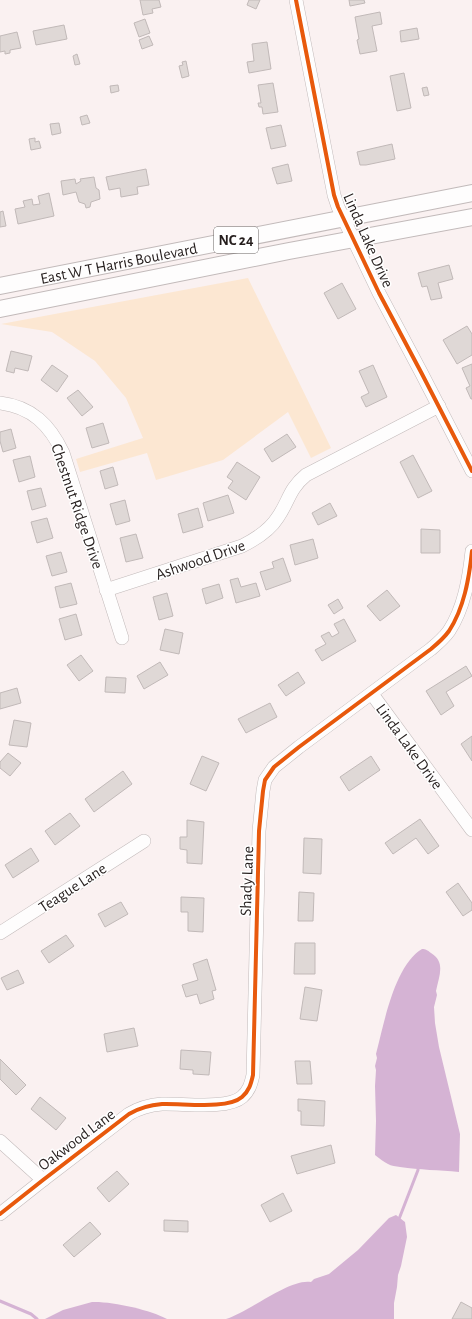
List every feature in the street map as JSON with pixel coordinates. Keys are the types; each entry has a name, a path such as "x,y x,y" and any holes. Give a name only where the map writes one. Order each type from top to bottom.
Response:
{"main road":[{"name":"East W T Harris Boulevard","path":"0,286 472,193"},
{"name":"East W T Harris Boulevard","path":"0,309 289,251 472,217"}],"street":[{"name":"Linda Lake Drive","path":"296,0 334,195 379,293 472,471"},
{"name":"Chestnut Ridge Drive","path":"0,403 15,406 30,412 42,422 56,440 63,453 122,638"},
{"name":"Ashwood Drive","path":"106,590 242,546 256,539 268,530 278,518 291,491 306,475 439,406"},
{"name":"Linda Lake Drive","path":"472,551 464,599 458,616 449,631 431,649 372,694 472,830"},
{"name":"Shady Lane","path":"223,1104 233,1102 242,1097 250,1086 253,1075 259,831 263,791 266,780 274,767 286,757 372,694"},
{"name":"Teague Lane","path":"0,934 144,840"},
{"name":"Oakwood Lane","path":"0,1214 136,1110 162,1104 223,1104"},
{"path":"0,1141 43,1180"}],"shaded area":[{"path":"248,278 331,448 311,458 288,412 223,460 156,480 147,453 80,472 76,459 143,438 126,398 95,361 52,332 1,324"},
{"path":"422,949 436,957 440,965 440,975 434,1007 435,1023 439,1047 460,1134 459,1172 392,1166 375,1155 376,1054 397,982 404,968 412,957"},
{"path":"396,1215 405,1222 407,1237 398,1275 394,1303 394,1319 226,1319 292,1285 302,1282 311,1282 314,1279 329,1274 358,1250 389,1218"},
{"path":"92,1302 131,1307 151,1312 167,1319 45,1319 63,1310"}],"building":[{"path":"140,0 159,0 161,7 152,9 153,13 143,15"},
{"path":"249,0 260,0 256,9 247,5"},
{"path":"349,0 364,0 365,3 350,6"},
{"path":"380,12 382,24 372,26 377,51 360,54 355,17"},
{"path":"145,19 150,33 139,37 134,23"},
{"path":"64,25 67,39 36,45 33,31"},
{"path":"417,28 419,39 401,42 400,31"},
{"path":"17,32 21,48 10,50 10,53 5,54 5,51 0,52 0,36"},
{"path":"149,36 153,45 142,49 139,40"},
{"path":"267,42 271,69 249,73 247,62 254,61 252,44"},
{"path":"77,54 80,64 75,65 73,56"},
{"path":"186,61 189,76 182,78 179,66 183,65 182,62"},
{"path":"404,73 411,108 397,111 390,76"},
{"path":"273,83 278,112 263,114 262,107 259,107 258,103 261,103 258,85"},
{"path":"118,85 119,91 111,93 110,86"},
{"path":"427,87 429,95 424,96 422,88"},
{"path":"87,115 90,123 82,125 80,117"},
{"path":"59,123 61,133 52,135 50,124"},
{"path":"281,125 286,146 271,149 266,128"},
{"path":"35,138 35,142 39,141 41,148 31,150 29,139"},
{"path":"392,144 395,159 360,165 357,152"},
{"path":"288,164 292,181 277,184 272,168"},
{"path":"146,169 149,185 137,187 138,194 121,197 120,188 109,190 106,177"},
{"path":"94,177 96,188 99,190 100,199 91,202 90,207 86,208 85,204 79,202 76,192 63,195 61,181 75,179 76,184 81,181 80,179"},
{"path":"49,193 54,216 18,224 15,209 25,207 23,201 32,199 33,205 40,204 38,196"},
{"path":"3,211 6,226 0,227 0,212"},
{"path":"449,265 453,279 438,283 442,298 431,300 427,286 422,287 418,273"},
{"path":"342,283 356,309 338,319 324,293"},
{"path":"467,326 472,334 472,355 457,364 443,340"},
{"path":"11,351 32,356 28,371 15,368 14,373 6,371"},
{"path":"472,364 471,399 466,388 470,386 462,368"},
{"path":"52,365 68,376 57,392 41,380"},
{"path":"373,365 387,397 366,407 361,397 369,393 359,371"},
{"path":"78,390 93,407 82,416 67,398"},
{"path":"103,423 109,443 92,448 86,428"},
{"path":"11,429 16,448 3,452 0,441 0,432"},
{"path":"287,434 296,447 272,462 264,449"},
{"path":"413,455 432,491 418,498 400,462"},
{"path":"30,456 35,477 19,482 13,460"},
{"path":"237,462 260,477 246,500 228,488 233,481 227,477"},
{"path":"113,467 118,485 105,489 100,471"},
{"path":"41,488 46,506 32,510 27,491"},
{"path":"228,495 234,513 208,521 203,503"},
{"path":"125,500 130,521 116,525 110,504"},
{"path":"330,503 337,516 318,525 312,513"},
{"path":"198,508 203,527 183,533 178,514"},
{"path":"47,518 53,538 37,543 31,522"},
{"path":"421,529 440,530 440,553 421,553"},
{"path":"136,534 143,558 126,562 120,538"},
{"path":"313,539 318,558 295,565 290,545"},
{"path":"61,552 67,572 52,576 46,556"},
{"path":"283,558 291,581 266,590 260,572 274,568 272,562"},
{"path":"238,578 241,587 256,583 260,596 236,603 230,580"},
{"path":"71,583 77,604 60,608 55,587"},
{"path":"219,584 223,598 206,604 202,589"},
{"path":"387,590 400,606 380,621 367,606"},
{"path":"167,593 173,616 159,620 153,597"},
{"path":"338,599 343,608 334,614 328,605"},
{"path":"76,614 82,635 65,640 59,619"},
{"path":"344,619 356,641 322,661 315,650 326,644 321,636 329,632 332,637 339,633 334,624"},
{"path":"165,629 183,633 179,654 160,650"},
{"path":"81,655 93,671 79,681 67,665"},
{"path":"160,662 168,675 144,689 137,676"},
{"path":"466,666 472,676 446,692 454,706 441,715 426,691"},
{"path":"298,672 305,683 286,696 278,685"},
{"path":"106,677 126,678 125,693 105,692"},
{"path":"17,688 21,703 0,709 0,693"},
{"path":"270,703 277,717 246,733 238,719"},
{"path":"14,720 31,723 27,747 9,745"},
{"path":"472,736 472,761 461,744"},
{"path":"8,753 21,763 10,776 0,768 0,762"},
{"path":"202,756 219,763 206,791 190,784"},
{"path":"371,756 380,770 349,791 340,777"},
{"path":"123,771 132,784 94,812 85,799"},
{"path":"70,813 80,826 55,845 45,831"},
{"path":"420,819 439,846 428,854 416,838 393,854 385,843"},
{"path":"187,820 204,822 202,864 187,863 187,850 180,849 180,837 187,837"},
{"path":"304,838 322,839 321,874 303,873"},
{"path":"31,848 39,861 13,878 5,865"},
{"path":"458,883 472,903 472,910 463,916 446,892"},
{"path":"299,892 314,893 313,921 298,921"},
{"path":"181,897 204,898 203,932 188,931 188,912 181,912"},
{"path":"121,902 128,914 105,927 98,914"},
{"path":"66,935 74,946 49,963 41,951"},
{"path":"295,943 315,943 315,974 294,974"},
{"path":"207,959 216,990 212,991 214,999 200,1004 197,994 186,997 182,985 198,980 193,964"},
{"path":"18,970 24,983 7,990 1,978"},
{"path":"305,987 322,990 317,1021 300,1019"},
{"path":"134,1028 138,1046 107,1052 104,1034"},
{"path":"181,1050 211,1052 209,1075 193,1074 193,1070 180,1069"},
{"path":"0,1059 26,1085 16,1095 0,1079"},
{"path":"295,1061 310,1061 312,1084 297,1084"},
{"path":"40,1097 66,1118 56,1130 31,1109"},
{"path":"298,1099 325,1101 324,1126 301,1125 301,1111 298,1111"},
{"path":"331,1145 335,1163 297,1174 291,1156"},
{"path":"117,1171 129,1184 109,1202 97,1188"},
{"path":"283,1193 292,1211 270,1222 261,1205"},
{"path":"164,1220 188,1221 188,1232 164,1231"},
{"path":"90,1222 101,1234 74,1257 63,1245"},
{"path":"461,1302 472,1308 472,1319 452,1319"}],"waterway":[{"path":"399,1219 418,1170 418,1166"},
{"path":"0,1301 31,1314 37,1319"}],"cycle path":[{"path":"296,0 334,195 338,207 379,293 472,471"},
{"path":"0,1214 129,1114 153,1105 215,1105 226,1103 235,1101 242,1097 248,1090 253,1075 259,831 265,780 274,767 431,649 445,636 454,622 462,603 472,551"}]}
